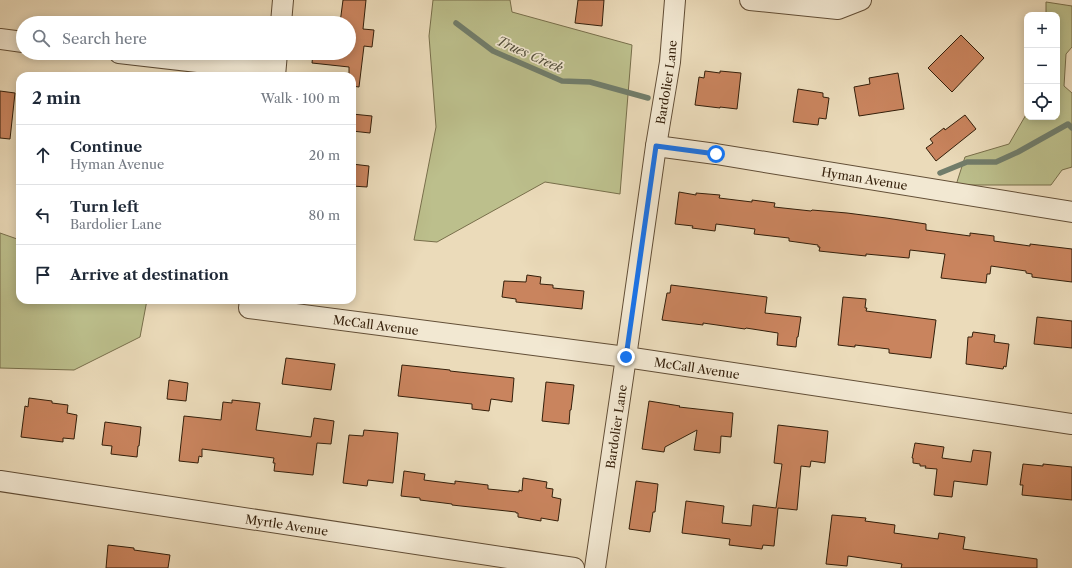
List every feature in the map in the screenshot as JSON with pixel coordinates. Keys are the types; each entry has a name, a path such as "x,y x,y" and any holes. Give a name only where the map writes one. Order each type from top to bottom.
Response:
{"street":[{"path":"281,16 283,0"},
{"name":"Bardolier Lane","path":"595,568 656,146 670,62 675,0"},
{"path":"750,0 838,9 861,0"},
{"path":"0,39 16,41"},
{"path":"198,60 276,67"},
{"name":"Hyman Avenue","path":"656,146 716,154 1072,212"},
{"name":"McCall Avenue","path":"249,304 626,357 1072,424"},
{"name":"Myrtle Avenue","path":"0,481 574,568"}],"green space":[{"path":"433,0 510,0 512,12 632,45 620,194 545,182 437,242 414,240 436,127 429,36"},
{"path":"1046,2 1072,6 1072,47 1066,54 1064,86 1072,93 1072,167 1062,170 1051,185 956,185 965,157 1009,144 1024,118 1024,120 1060,120 1060,12 1046,12"},
{"path":"0,233 16,239 16,304 146,304 140,337 74,370 0,368"}],"building":[{"path":"343,0 366,0 363,29 374,30 372,47 364,46 359,87 356,87 356,72 349,72 349,67 312,63 312,60 356,60 356,16 341,16"},
{"path":"578,0 604,0 602,26 575,23"},
{"path":"961,35 984,58 952,92 928,68"},
{"path":"705,71 741,73 737,109 695,105 699,77 704,78"},
{"path":"898,73 904,109 859,116 854,87 870,84 869,78"},
{"path":"798,89 823,93 823,97 829,98 826,119 819,118 818,125 793,122"},
{"path":"0,91 15,93 10,139 0,138"},
{"path":"356,114 372,116 370,133 356,131"},
{"path":"965,115 976,129 936,161 926,148 933,143 930,139"},
{"path":"356,164 369,166 367,187 356,186"},
{"path":"679,192 696,195 696,193 720,195 719,198 775,203 774,207 886,218 926,224 926,230 970,236 970,233 994,236 994,241 1030,246 1030,244 1072,249 1072,282 1032,277 1032,274 1026,273 1026,271 991,266 990,274 987,274 986,283 941,278 945,254 910,250 909,258 866,254 866,256 819,251 820,247 818,247 818,245 789,241 789,238 754,234 755,229 716,224 715,231 692,228 693,226 675,224"},
{"path":"527,275 541,277 540,284 553,285 553,288 584,291 582,309 516,302 516,299 502,297 504,281 526,282"},
{"path":"671,285 767,297 765,313 801,317 796,347 777,345 778,333 703,323 703,325 662,320 667,293 670,293"},
{"path":"843,297 866,299 866,311 936,320 931,358 889,353 889,349 855,345 855,347 838,345"},
{"path":"1037,317 1072,321 1072,348 1034,344"},
{"path":"973,332 995,335 994,342 1009,344 1006,367 1004,366 1003,369 966,364 968,337 972,337"},
{"path":"286,358 335,364 331,390 282,384"},
{"path":"402,365 514,378 512,402 491,399 489,411 472,409 472,404 398,396"},
{"path":"169,380 188,383 186,401 167,399"},
{"path":"546,382 574,385 569,424 542,421"},
{"path":"29,398 68,405 67,413 77,415 74,439 63,438 63,442 21,437 25,406 28,407"},
{"path":"232,400 260,403 256,430 311,437 314,418 334,421 331,444 317,443 313,475 274,471 274,458 202,449 202,457 199,456 198,463 179,461 184,416 221,420 223,402 232,403"},
{"path":"649,401 680,406 679,407 733,413 731,437 721,436 720,453 694,450 697,430 665,447 664,452 642,449"},
{"path":"105,422 141,427 137,457 111,454 112,446 102,445"},
{"path":"778,425 828,431 825,463 811,461 810,467 801,466 797,510 778,508 774,546 763,545 762,549 729,545 730,539 682,533 686,501 724,506 722,523 751,526 753,505 776,508 782,464 774,463"},
{"path":"364,430 398,433 393,483 368,480 367,486 343,483 349,435 363,436"},
{"path":"915,443 944,447 942,458 971,462 973,450 991,452 987,485 954,481 952,497 934,495 937,469 925,468 926,466 920,466 920,464 913,463 912,458"},
{"path":"1023,464 1043,466 1043,464 1072,467 1072,500 1022,495 1023,485 1020,485"},
{"path":"404,471 425,474 424,480 455,484 455,481 488,485 488,489 519,492 519,490 522,491 523,478 547,482 546,488 553,489 552,497 561,499 558,521 541,518 541,521 518,517 518,513 516,512 452,505 420,500 420,498 401,496"},
{"path":"636,481 658,484 655,512 653,512 650,532 629,529"},
{"path":"832,515 866,518 865,521 895,525 894,533 938,539 939,533 965,537 963,549 1037,559 1037,568 901,568 902,564 848,556 847,566 826,564"},
{"path":"108,545 170,555 168,568 106,568"}],"waterway":[{"name":"Trues Creek","path":"456,23 493,51 562,81 590,82 648,98"},
{"name":"Trues Creek","path":"940,173 967,162 996,162 1018,152 1068,124 1072,128"}],"route":[{"path":"626,357 656,146 716,154"}]}
